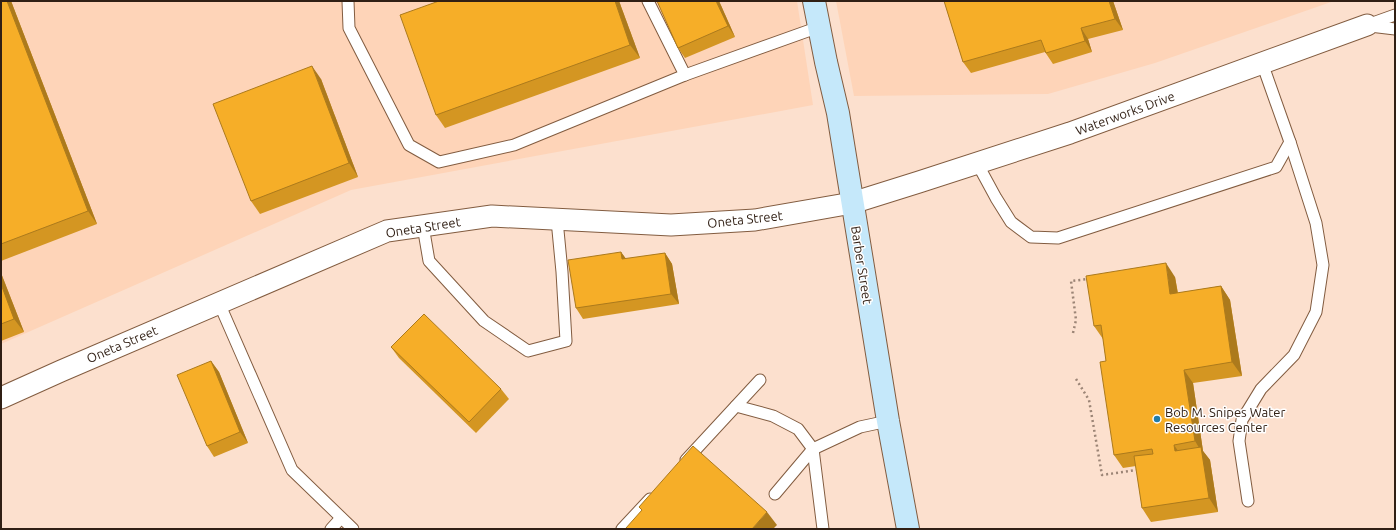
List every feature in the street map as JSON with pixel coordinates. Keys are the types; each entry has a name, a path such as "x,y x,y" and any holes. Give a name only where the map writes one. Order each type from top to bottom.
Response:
{"street":[{"name":"Barber Street","path":"814,1 838,113 888,422 908,529"},
{"name":"Waterworks Drive","path":"852,203 1070,133 1367,25"},
{"name":"Oneta Street","path":"1,398 387,231 492,216 671,226 755,220 852,203"}],"lane":[{"path":"348,1 349,28 409,145 439,162 514,145 685,75 819,27"},
{"path":"648,1 685,75"},
{"name":"Waterworks Drive","path":"1367,25 1395,15"},
{"path":"1367,25 1395,28"},
{"path":"1248,501 1238,441 1242,420 1261,389 1294,355 1316,312 1323,265 1316,223 1290,142 1262,64"},
{"path":"977,163 1011,222 1031,237 1058,238 1276,167 1290,142"},
{"path":"423,226 429,261 484,321 528,351 566,341 557,220"},
{"path":"219,303 292,470 353,529"},
{"path":"676,471 760,380"},
{"path":"736,406 773,416 798,429 813,449 823,529"},
{"path":"775,494 813,449 860,427 888,422"},
{"path":"622,529 655,494"},
{"path":"331,529 341,518"}],"path":[{"path":"1073,333 1076,320 1071,281 1094,278"},
{"path":"1076,379 1089,400 1102,475 1136,470"}],"shaded area":[{"path":"1,1 797,1 813,105 351,190 1,344"},
{"path":"836,1 1334,1 1155,63 1048,94 854,96"}],"building":[{"path":"1,1 7,1 88,211 1,244"},
{"path":"439,1 615,1 630,45 436,115 400,15"},
{"path":"657,1 716,1 728,26 678,48"},
{"path":"944,1 1109,1 1115,19 1081,28 1085,41 1046,53 1041,40 963,62"},
{"path":"312,66 349,163 251,201 213,104"},
{"path":"621,252 622,259 665,253 671,294 576,308 568,260"},
{"name":"Bob M. Snipes Water Resources Center","path":"1166,263 1170,294 1221,286 1232,362 1184,370 1195,441 1174,445 1175,451 1201,447 1209,498 1142,508 1134,456 1153,454 1152,449 1114,455 1100,362 1106,361 1101,325 1094,326 1086,276"},
{"path":"1,284 14,319 1,324"},
{"path":"424,314 501,389 469,422 391,347"},
{"path":"211,361 240,432 207,446 177,375"},
{"path":"693,446 767,512 752,529 627,529 626,528 642,510 639,507"}],"place":[{"name":"Bob M. Snipes Water Resources Center","path":"1157,419"}]}
